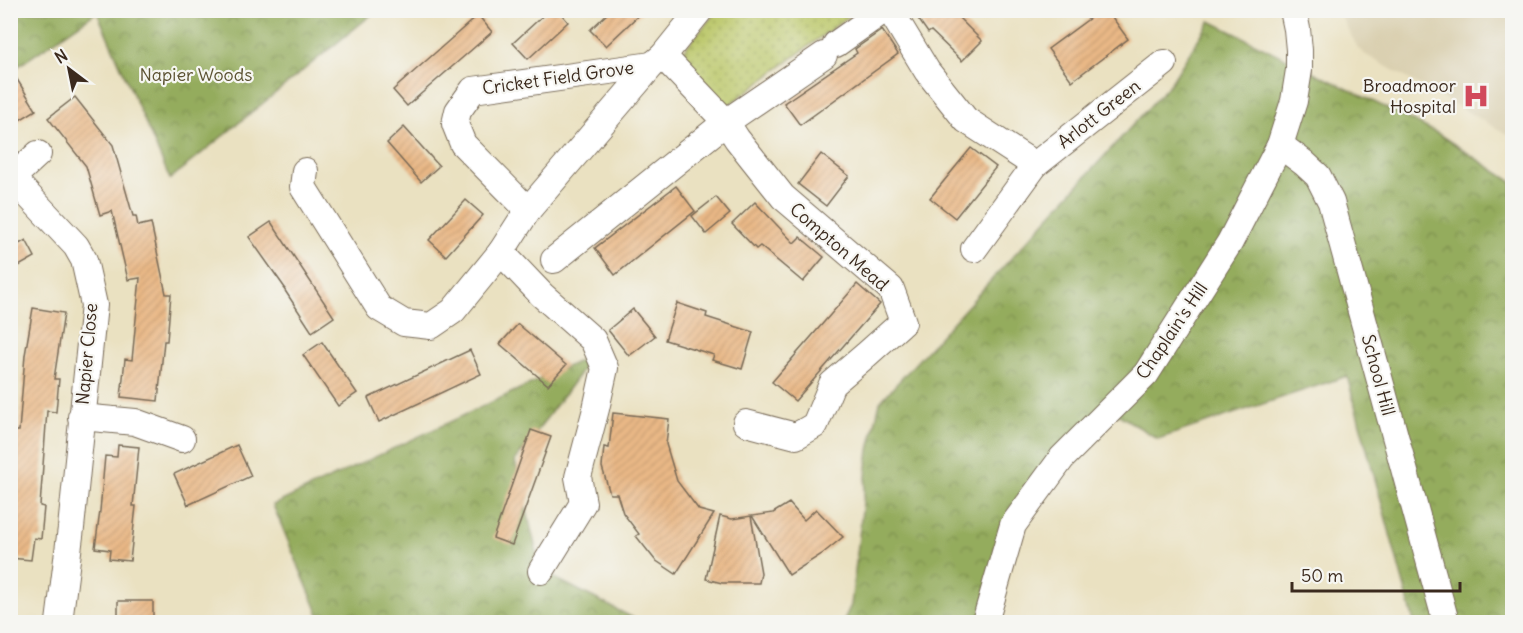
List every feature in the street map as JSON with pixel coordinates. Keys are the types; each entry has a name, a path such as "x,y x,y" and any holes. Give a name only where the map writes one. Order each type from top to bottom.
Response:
{"street":[{"name":"Cricket Field Grove","path":"305,171 303,187 379,308 404,323 431,326 453,311 501,252 528,210 700,10"},
{"path":"554,260 726,122 884,10"},
{"path":"890,10 927,71 966,120 1035,165"},
{"name":"Chaplain's Hill","path":"985,622 1013,525 1062,458 1146,374 1230,242 1280,145 1294,101 1299,70 1297,29 1293,10"},
{"name":"Cricket Field Grove","path":"528,210 463,144 455,124 458,111 473,90 658,60"},
{"name":"Compton Mead","path":"658,60 726,122 783,198 891,289 903,322 832,384 815,425 796,436 746,423"},
{"name":"Arlott Green","path":"974,249 1035,165 1164,63"},
{"name":"School Hill","path":"1280,145 1318,176 1331,202 1446,622"},
{"path":"11,179 38,154"},
{"name":"Napier Close","path":"11,179 76,246 84,260 94,305 71,528 58,622"},
{"path":"501,252 542,295 593,340 604,368 578,477 583,503 541,571"},
{"name":"Napier Close","path":"81,417 135,422 182,439"}],"shaded area":[{"name":"Broadmoor Hospital","path":"1338,11 1512,11 1512,137 1366,55 1358,48"}],"green space":[{"name":"Napier Woods","path":"11,11 376,11 170,179 97,12 11,71"},
{"path":"717,11 856,11 718,113 678,57"},
{"path":"1210,21 1437,133 1512,182 1512,622 1414,622 1347,376 1158,439 1111,410 1013,525 985,622 843,622 851,605 869,450 880,402 1170,84"},
{"path":"594,354 515,461 541,571 641,622 322,622 273,505"}],"building":[{"path":"549,10 558,10 568,22 528,59 513,43"},
{"path":"611,10 644,10 606,46 590,30"},
{"path":"912,10 951,10 982,41 962,61 931,31 928,33"},
{"path":"1101,10 1107,10 1128,39 1072,81 1048,49"},
{"path":"478,15 492,32 407,106 393,90"},
{"path":"882,30 898,54 800,125 784,103 857,53 855,49"},
{"path":"10,68 36,110 10,126"},
{"path":"75,97 113,145 133,216 136,216 138,226 151,223 166,294 171,294 158,401 121,397 125,359 132,360 140,278 128,280 112,211 100,215 86,166 48,118"},
{"path":"404,127 439,166 421,182 387,143"},
{"path":"971,148 996,167 955,218 930,198"},
{"path":"821,154 849,176 826,206 798,184"},
{"path":"676,186 695,211 615,275 595,248"},
{"path":"716,197 730,214 706,234 692,216"},
{"path":"466,200 483,215 446,256 429,240"},
{"path":"755,202 794,243 800,237 824,257 803,282 760,246 756,249 732,224"},
{"path":"271,222 334,317 312,332 285,288 249,237"},
{"path":"26,240 35,257 10,271 10,249"},
{"path":"857,284 880,304 795,401 772,382"},
{"path":"677,303 707,313 706,317 753,332 742,369 712,360 714,355 665,340"},
{"path":"33,308 64,313 54,379 59,379 56,412 47,411 40,506 44,507 41,539 34,538 31,560 10,558 10,444 12,431 19,431 25,355"},
{"path":"633,309 655,336 629,356 608,330"},
{"path":"518,324 566,365 548,385 500,344"},
{"path":"322,342 357,393 338,406 303,355"},
{"path":"470,350 481,374 379,422 368,398"},
{"path":"613,413 669,419 666,444 677,481 699,510 714,514 676,574 655,560 636,536 639,534 623,513 617,494 610,494 602,467 604,447 609,448"},
{"path":"531,430 551,437 512,545 493,538"},
{"path":"118,445 139,447 130,561 109,559 110,550 95,548 105,456 117,457"},
{"path":"237,445 251,476 188,505 174,474"},
{"path":"789,503 804,520 816,509 843,537 822,554 789,575 752,516 773,513"},
{"path":"720,516 732,519 751,516 761,573 759,583 722,583 706,579"},
{"path":"118,601 153,601 153,622 118,621"}],"place":[{"name":"Broadmoor Hospital","path":"1476,96"}]}
